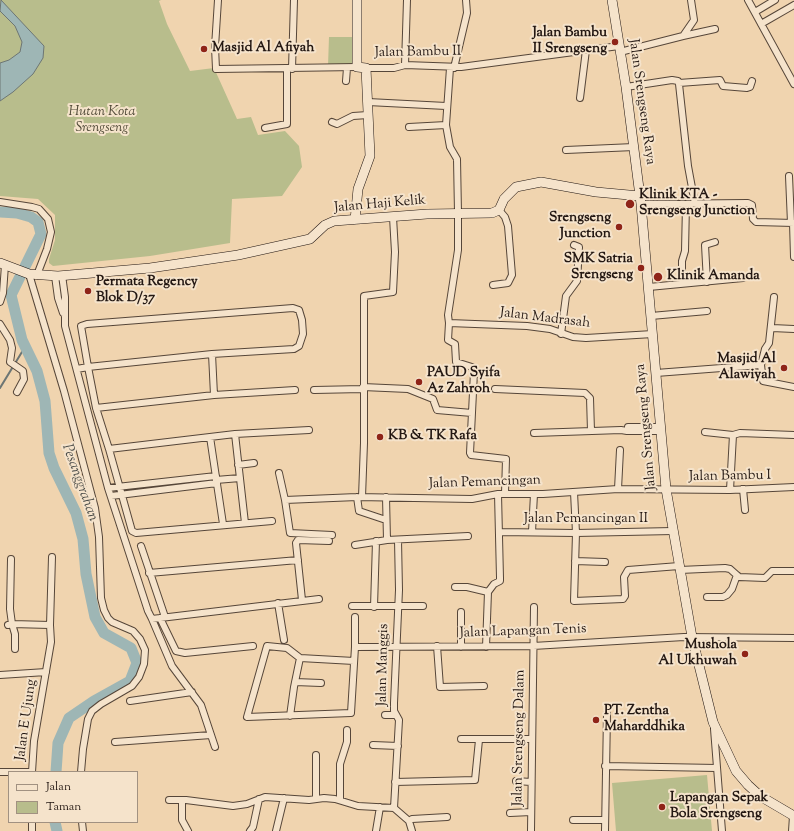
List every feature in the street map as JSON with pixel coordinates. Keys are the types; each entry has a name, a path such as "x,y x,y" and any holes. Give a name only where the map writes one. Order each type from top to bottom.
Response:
{"street":[{"name":"Jalan Bambu II","path":"218,0 215,47 217,69 394,68 405,65 452,68 586,50 620,49 716,30"},
{"path":"265,128 284,126 288,123 294,0"},
{"path":"356,220 358,189 369,159 368,102 362,68 357,0"},
{"path":"405,65 407,0"},
{"path":"466,0 467,13 452,68 446,106 446,126 450,147 457,159 458,213 458,250 448,315 448,340 455,344 456,362 474,368 470,455 506,459 499,532 500,580 492,585 488,592 486,647"},
{"name":"Jalan Srengseng Raya","path":"612,0 626,87 640,200 666,489 692,637 714,722 742,780 760,796 793,816"},
{"path":"683,36 694,20 691,0"},
{"path":"748,0 794,84"},
{"path":"755,12 775,0"},
{"path":"761,24 794,5"},
{"path":"580,98 586,50"},
{"path":"346,82 347,68"},
{"path":"626,87 675,80 679,83 720,80 723,86 750,88 752,81"},
{"path":"679,83 688,166 695,204"},
{"path":"368,102 446,106"},
{"path":"332,122 337,124 353,116 368,115"},
{"path":"409,127 446,126"},
{"path":"566,150 634,148"},
{"path":"789,176 794,257"},
{"path":"493,285 508,282 512,275 508,226 505,217 499,210 504,199 513,190 541,182 640,200 686,204 748,203 752,205 754,219 756,222 793,223"},
{"path":"0,202 32,206 39,209 48,219 51,232 47,249 31,274 95,508 99,537 101,598 108,618 112,622 133,631 140,639 145,650 144,664 140,677 132,686 101,704 90,715 82,749 81,771"},
{"path":"682,269 682,261 685,251 686,204"},
{"name":"Jalan Haji Kelik","path":"5,265 31,274 59,275 150,268 238,255 302,241 314,236 329,223 458,213 492,213 499,210"},
{"path":"386,520 359,512 359,497 363,388 364,296 393,292 395,252 393,217"},
{"path":"707,282 705,245 715,242"},
{"path":"561,334 566,296 576,281 579,247 574,245"},
{"path":"0,302 3,293 5,265"},
{"path":"59,275 65,297 65,326 108,488 148,611 172,666 200,705 215,747"},
{"path":"649,287 743,278"},
{"path":"774,296 772,328 769,343 765,349 761,365 763,381 794,387"},
{"path":"77,369 88,367 212,354 297,348 303,334 300,313 294,308 82,324 81,328 88,367 96,408 110,449 134,533 223,524 272,521"},
{"path":"651,316 707,311"},
{"name":"Jalan Madrasah","path":"449,323 527,326 550,329 561,334 586,338 653,334"},
{"path":"0,324 10,340 12,348 10,362 23,371 24,380 17,392"},
{"path":"772,328 794,329"},
{"path":"212,354 214,395"},
{"path":"656,373 761,365"},
{"path":"314,390 363,388 408,389 433,399 437,410 472,412"},
{"path":"495,389 585,393 590,398 591,431"},
{"path":"96,408 214,395 295,390"},
{"path":"534,433 621,430 627,427 661,429"},
{"path":"110,449 236,434 309,430"},
{"path":"706,432 733,435 740,433 794,436"},
{"path":"236,434 245,523"},
{"path":"730,490 733,435"},
{"path":"210,437 223,524"},
{"path":"618,489 620,450"},
{"path":"238,465 254,463"},
{"path":"279,473 290,533 331,538 298,540 296,543 302,600"},
{"path":"108,488 192,478 216,480"},
{"path":"192,478 192,486"},
{"path":"111,496 122,493 192,486 216,480 240,478"},
{"name":"Jalan Bambu I","path":"666,489 743,490 794,487"},
{"name":"Jalan Pemancingan","path":"285,500 359,497 472,499 502,494 534,494 618,489 666,489"},
{"path":"743,490 745,510"},
{"path":"574,492 576,533 575,602 623,599 625,596 624,577 628,570 725,568 730,569 736,576 765,578 772,571 794,572"},
{"path":"532,532 534,494"},
{"path":"386,497 387,540"},
{"name":"Jalan Pemancingan II","path":"499,532 576,533 673,531"},
{"path":"355,545 387,540 468,536"},
{"name":"Jalan Manggis","path":"394,808 399,720 396,715 394,703 398,607 398,540"},
{"path":"374,607 376,541"},
{"path":"141,546 162,618 176,651 185,653 253,646"},
{"name":"Jalan E Ujung","path":"32,771 34,741 51,642 52,557"},
{"path":"11,559 10,625 15,634 15,649"},
{"path":"149,573 298,560"},
{"path":"575,561 605,562"},
{"path":"707,597 724,597 732,589 736,576"},
{"path":"455,587 467,587 488,592"},
{"path":"152,620 319,599"},
{"path":"278,603 284,640"},
{"path":"352,606 423,606"},
{"name":"Jalan Srengseng Dalam","path":"531,831 534,607"},
{"path":"461,612 461,647"},
{"path":"354,661 300,658 290,650 283,647 269,645 265,647 247,716 250,718 351,712 355,647 355,617"},
{"path":"10,625 50,625"},
{"name":"Jalan Lapangan Tenis","path":"355,647 396,648 437,646 533,646 692,637 794,638"},
{"path":"437,646 440,687 484,686"},
{"path":"290,716 300,658"},
{"name":"Jalan E Ujung","path":"0,675 46,672"},
{"path":"295,682 321,683"},
{"path":"130,702 192,692"},
{"path":"606,831 605,766 607,714"},
{"path":"385,715 396,715"},
{"path":"714,722 722,831"},
{"path":"340,800 340,764 347,742 347,730"},
{"path":"115,742 211,735"},
{"path":"460,739 532,739"},
{"path":"395,782 475,780 479,740"},
{"path":"373,745 398,746"},
{"path":"316,755 316,799"},
{"path":"605,766 717,768"},
{"path":"516,781 531,782"},
{"path":"169,800 182,800 233,806 247,804 265,797 340,800 358,806 394,808 409,821 412,831"},
{"path":"276,831 284,798"},
{"path":"250,831 253,827 259,799"},
{"path":"182,800 182,820 188,831"},
{"path":"376,831 380,807"},
{"path":"510,813 531,812"},
{"path":"792,831 793,816"},
{"path":"409,821 412,819 447,817"},
{"path":"573,820 605,820"}],"green space":[{"name":"Hutan Kota Srengseng","path":"0,0 161,0 159,1 167,24 190,71 214,68 237,119 251,117 258,135 285,131 299,146 302,167 282,196 232,199 230,243 150,256 53,266 49,263 49,259 55,240 55,215 38,199 0,196"},
{"path":"329,37 354,37 354,66 328,66"},
{"name":"Lapangan Sepak Bola Srengseng","path":"707,775 712,831 616,831 612,783"}],"water":[{"path":"1,0 44,46 43,58 33,74 13,92 0,101 0,63 9,60 20,52 22,42 15,26 0,11"}],"waterway":[{"name":"Pesanggrahan","path":"0,212 17,213 31,217 38,222 41,234 11,295 22,340 37,371 45,401 49,453 54,468 76,513 83,539 86,574 95,617 104,633 131,648 137,663 130,681 94,701 69,718 58,743 56,771"},
{"path":"0,388 25,347"},
{"name":"Pesanggrahan","path":"55,823 57,831"}],"place":[{"name":"Jalan Bambu II Srengseng","path":"615,42"},
{"name":"Masjid Al Afiyah","path":"204,49"},
{"name":"Klinik KTA - Srengseng Junction","path":"630,204"},
{"name":"Srengseng Junction","path":"619,227"},
{"name":"SMK Satria Srengseng","path":"641,268"},
{"name":"Klinik Amanda","path":"658,277"},
{"name":"Permata Regency Blok D/37","path":"88,291"},
{"name":"Masjid Al Alawiyah","path":"784,368"},
{"name":"PAUD Syifa Az Zahroh","path":"419,382"},
{"name":"KB & TK Rafa","path":"380,437"},
{"name":"Mushola Al Ukhuwah","path":"745,654"},
{"name":"PT. Zentha Maharddhika","path":"596,720"},
{"name":"Lapangan Sepak Bola Srengseng","path":"662,807"}]}
